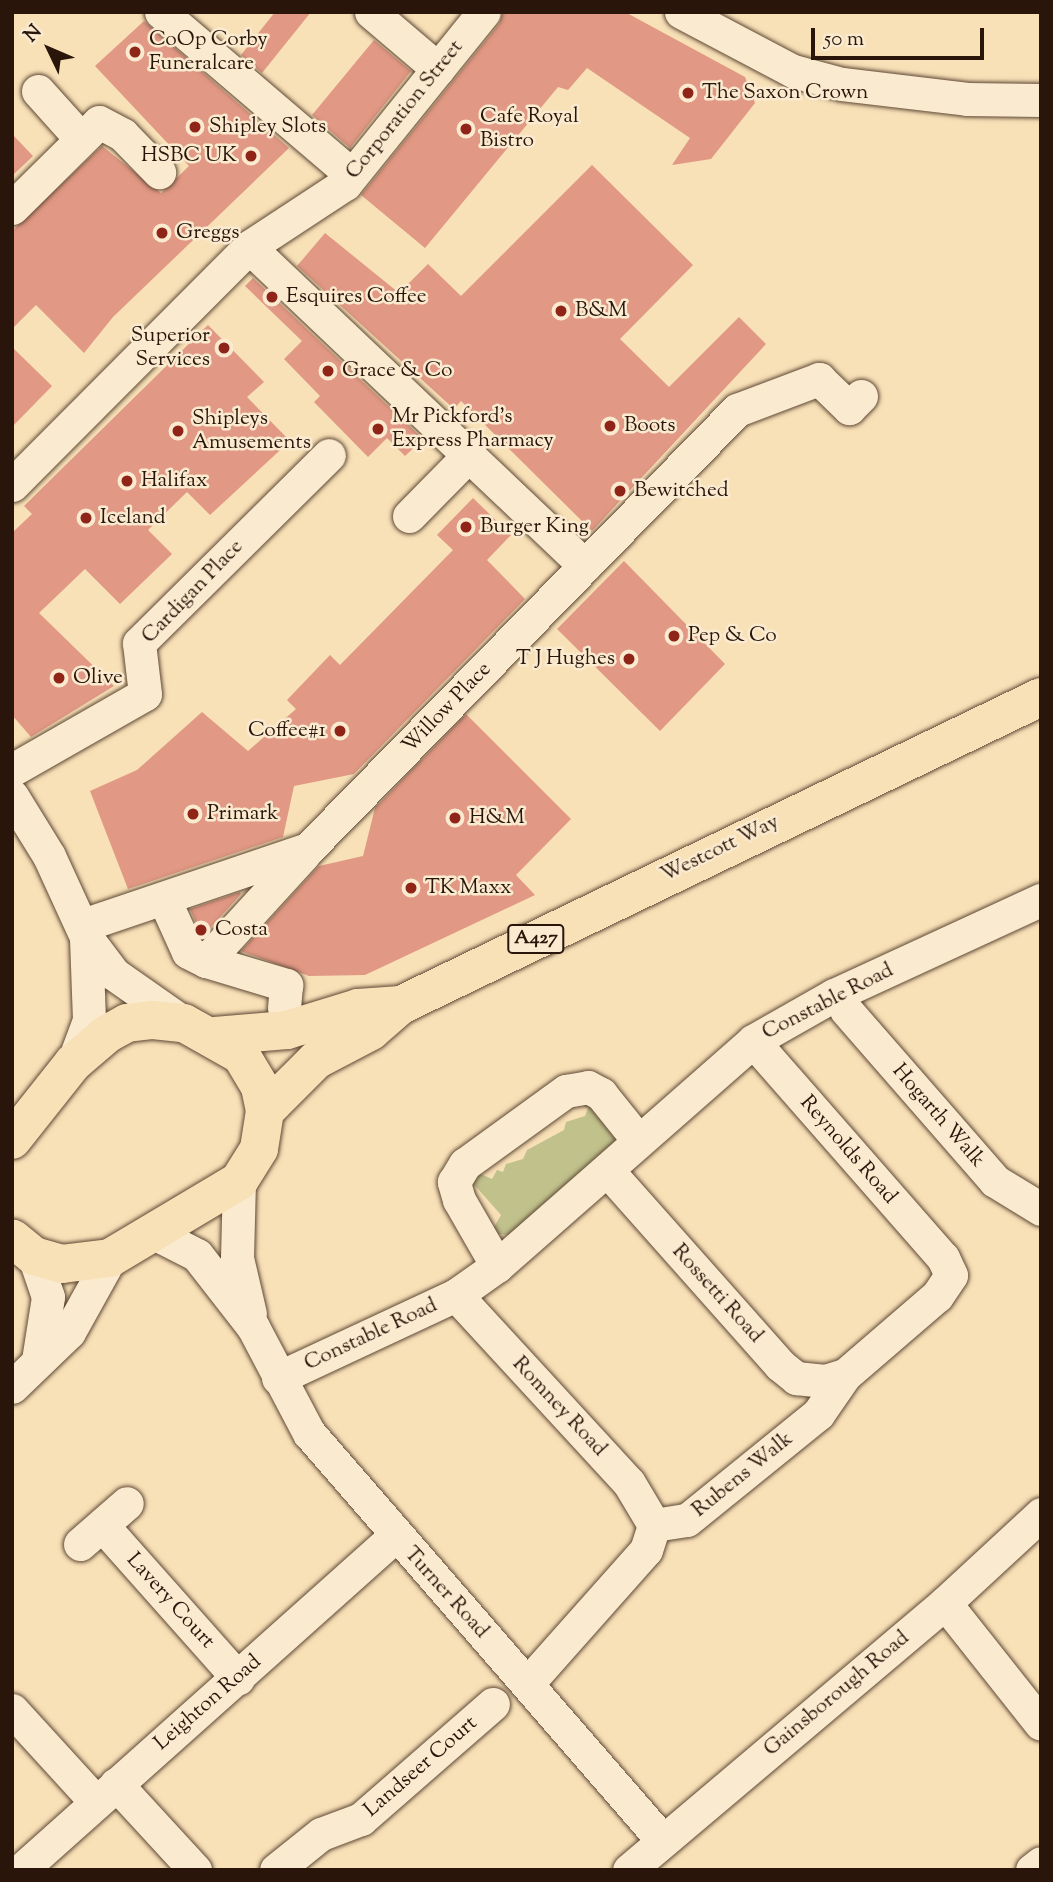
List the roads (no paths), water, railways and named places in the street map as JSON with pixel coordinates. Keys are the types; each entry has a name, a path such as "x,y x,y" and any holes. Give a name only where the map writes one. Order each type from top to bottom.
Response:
{"highway":[{"name":"Westcott Way","path":"265,1111 302,1071 371,1031 401,1004 1041,697"},
{"name":"Westcott Way","path":"12,1140 73,1063 127,1023 199,1030 287,1030 358,1008 401,1004"},
{"path":"19,1246 62,1264 110,1258 239,1181 259,1149 265,1111 252,1070 242,1055 199,1030"}],"street":[{"path":"161,12 352,176"},
{"path":"371,12 438,69"},
{"name":"Corporation Street","path":"12,485 249,247 352,176 484,12"},
{"path":"681,12 793,71 842,84 967,99 1041,100"},
{"path":"38,91 81,139"},
{"path":"12,208 99,122 123,135 159,172"},
{"path":"249,247 585,566"},
{"name":"Willow Place","path":"206,961 308,849 737,410 820,379 851,393"},
{"path":"408,516 470,454"},
{"name":"Cardigan Place","path":"12,770 145,694 139,643 329,455"},
{"path":"12,796 49,856 114,974 199,1030"},
{"name":"Willow Place","path":"89,930 164,899 308,849"},
{"path":"164,899 188,952 206,961 286,985 284,1008"},
{"name":"Constable Road","path":"278,1378 456,1295 497,1266 753,1041 834,995 1041,900"},
{"path":"73,1063 89,1020 89,930"},
{"name":"Hogarth Walk","path":"846,1010 881,1032 995,1181 1041,1209"},
{"name":"Reynolds Road","path":"753,1041 943,1258"},
{"path":"497,1266 459,1200 454,1182 465,1164 566,1091 588,1087 601,1094 638,1140"},
{"name":"Rossetti Road","path":"607,1170 780,1365 809,1380 845,1375"},
{"name":"Turner Road","path":"239,1181 237,1258 253,1327"},
{"name":"Turner Road","path":"154,1233 197,1255 253,1327 309,1433 395,1536 663,1841"},
{"path":"19,1246 48,1297 38,1360"},
{"path":"12,1387 69,1332 110,1258"},
{"name":"Rubens Walk","path":"654,1525 687,1520 818,1415 845,1375 937,1296 951,1275 943,1258"},
{"name":"Romney Road","path":"456,1295 629,1483 654,1525"},
{"name":"Lavery Court","path":"128,1503 91,1535 238,1678"},
{"name":"Gainsborough Road","path":"629,1870 945,1603 1041,1514"},
{"path":"527,1684 646,1550 654,1525"},
{"name":"Leighton Road","path":"21,1870 105,1792 238,1678 395,1536"},
{"path":"945,1603 1038,1716"},
{"path":"12,1710 195,1870"},
{"name":"Landseer Court","path":"289,1866 338,1825 361,1819 473,1711"},
{"path":"1032,1870 1041,1863"}],"place":[{"name":"CoOp Corby Funeralcare","path":"135,52"},
{"name":"The Saxon Crown","path":"688,93"},
{"name":"Shipley Slots","path":"195,127"},
{"name":"Cafe Royal Bistro","path":"466,129"},
{"name":"HSBC UK","path":"251,156"},
{"name":"Greggs","path":"162,233"},
{"name":"Esquires Coffee","path":"272,297"},
{"name":"B&M","path":"561,311"},
{"name":"Superior Services","path":"224,348"},
{"name":"Grace & Co","path":"328,371"},
{"name":"Boots","path":"610,426"},
{"name":"Mr Pickford's Express Pharmacy","path":"378,429"},
{"name":"Shipleys Amusements","path":"178,431"},
{"name":"Halifax","path":"127,481"},
{"name":"Bewitched","path":"620,491"},
{"name":"Iceland","path":"86,518"},
{"name":"Burger King","path":"466,527"},
{"name":"Pep & Co","path":"674,636"},
{"name":"T J Hughes","path":"629,659"},
{"name":"Olive","path":"59,678"},
{"name":"Coffee#1","path":"340,731"},
{"name":"Primark","path":"193,814"},
{"name":"H&M","path":"455,818"},
{"name":"TK Maxx","path":"411,888"},
{"name":"Costa","path":"201,930"}]}
